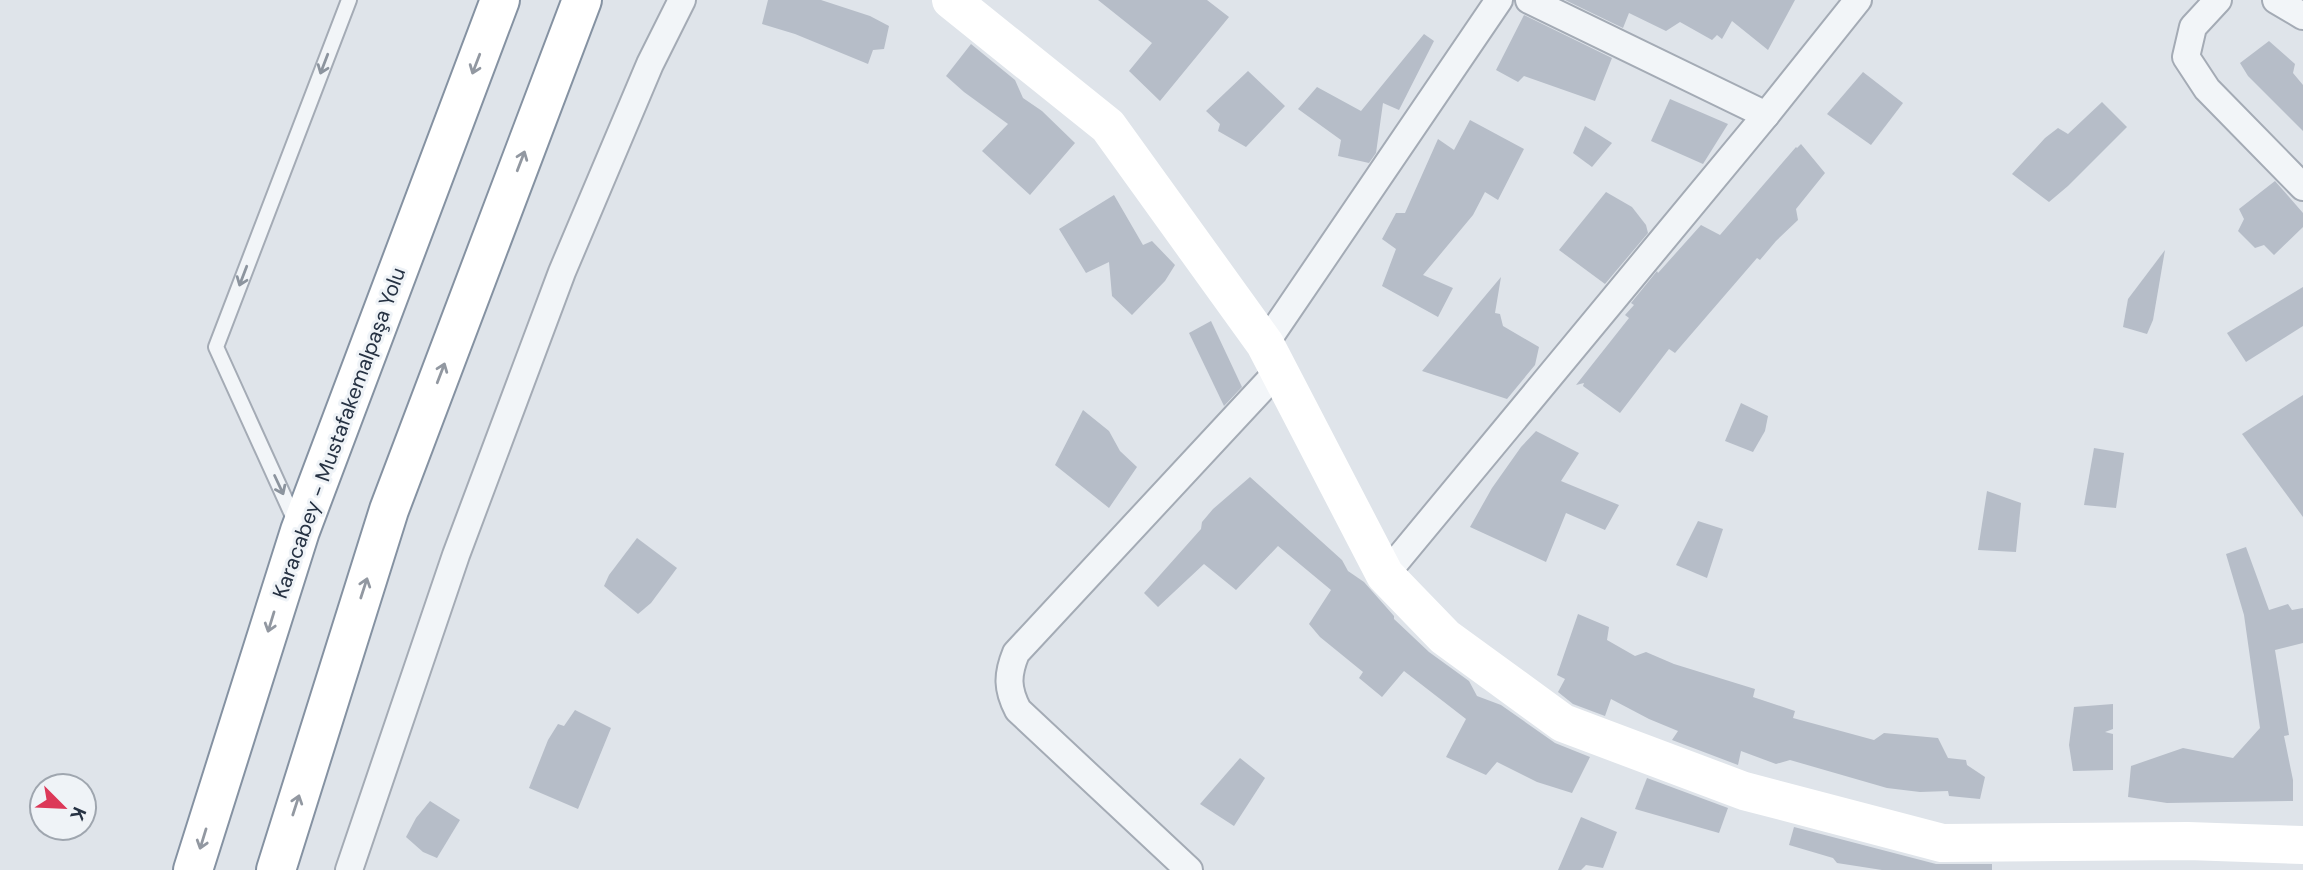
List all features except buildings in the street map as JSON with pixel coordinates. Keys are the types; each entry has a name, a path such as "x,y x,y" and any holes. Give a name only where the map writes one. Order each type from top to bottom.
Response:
{"main road":[{"name":"Karacabey - Mustafakemalpaşa Yolu","path":"193,870 300,531 500,0"},
{"path":"276,870 389,510 582,0"},
{"path":"951,0 1108,126 1273,356 1385,575 1445,637 1563,723 1744,791 1942,842 2188,841 2303,845"}],"street":[{"path":"349,870 456,555 562,272 650,64 682,0"},
{"path":"1189,870 1018,710 1009,689 1010,668 1016,653 1273,356 1499,0"},
{"path":"1529,0 1766,116"},
{"path":"1385,575 1766,116 1858,0"},
{"path":"2218,0 2193,27 2186,57 2207,89 2303,187"},
{"path":"2276,0 2303,16"}],"lane":[{"path":"300,531 216,347 349,0"}]}
